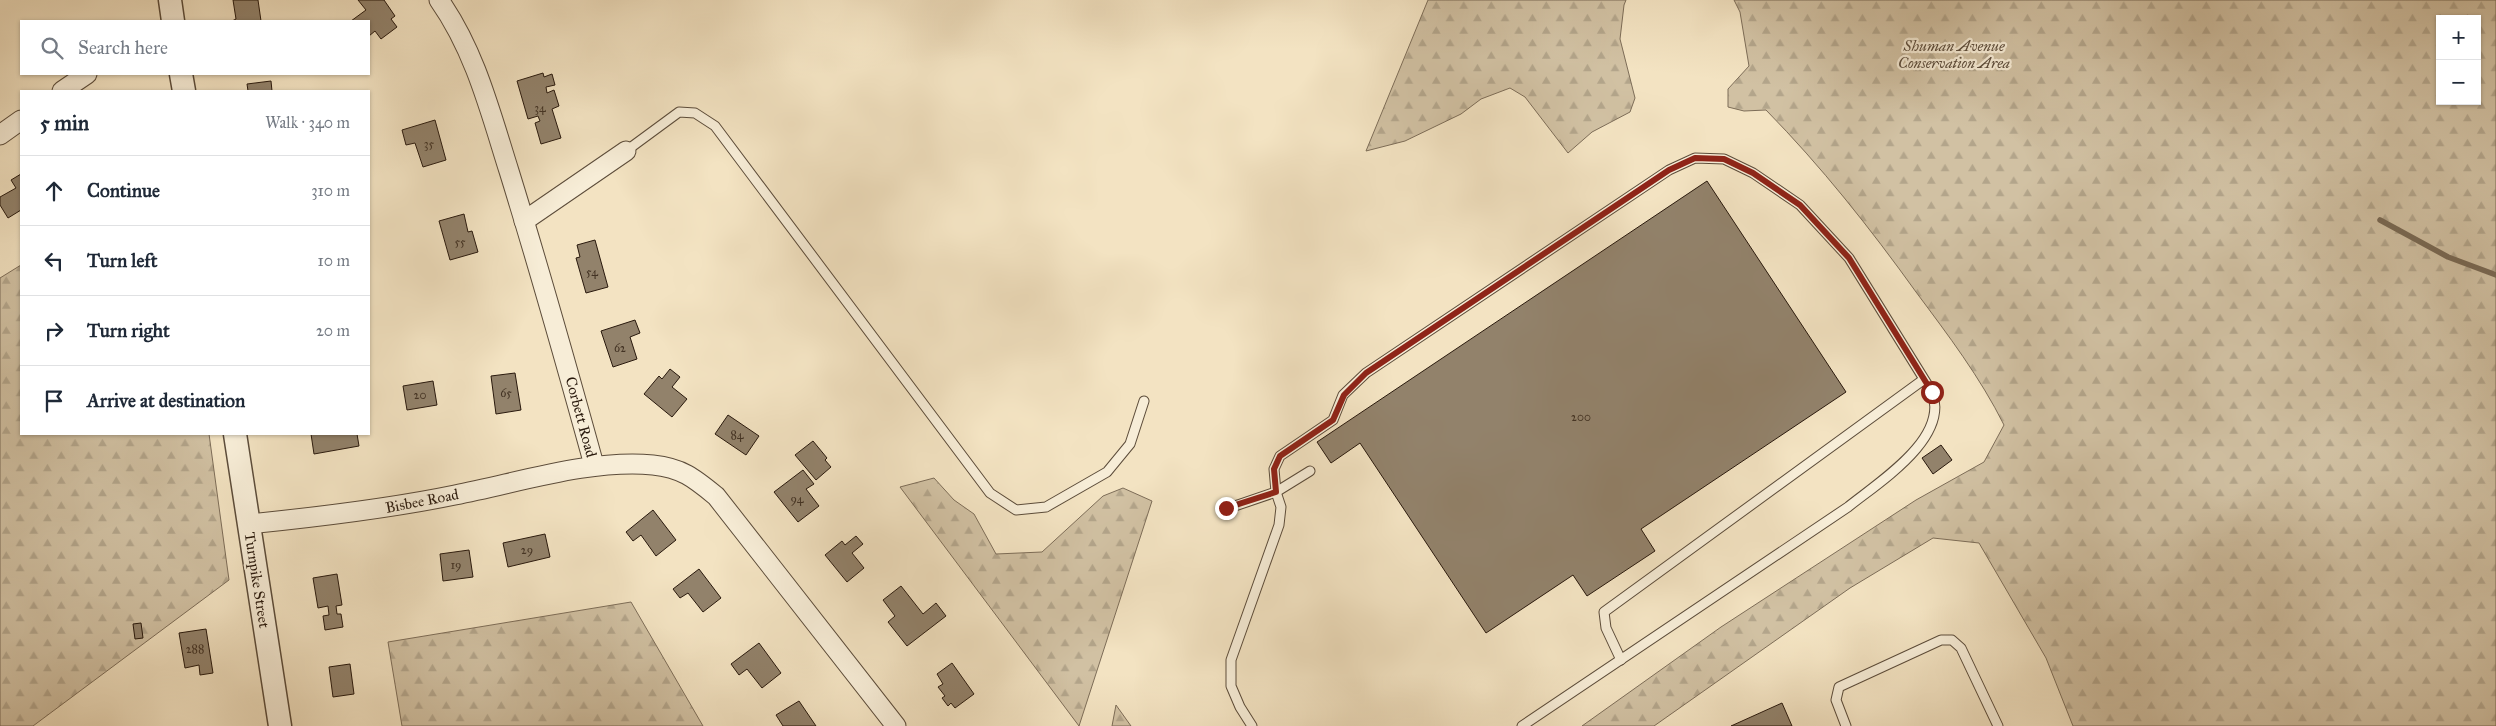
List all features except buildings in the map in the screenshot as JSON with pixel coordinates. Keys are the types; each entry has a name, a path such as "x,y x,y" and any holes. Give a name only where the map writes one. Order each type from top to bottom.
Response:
{"street":[{"name":"Corbett Road","path":"439,0 456,23 478,74 524,221 594,465 654,465 690,475 716,496 896,726"},
{"path":"63,90 86,75"},
{"path":"181,75 184,90"},
{"path":"0,134 20,121"},
{"path":"524,221 626,151"},
{"name":"Turnpike Street","path":"235,435 280,726"},
{"name":"Bisbee Road","path":"249,524 366,512 594,465"}],"lane":[{"path":"626,151 679,112 695,113 715,126 990,493 1016,510 1046,507 1107,472 1130,444 1144,401"},
{"path":"1252,726 1240,707 1231,686 1231,660 1279,525 1281,507 1276,492 1274,469 1280,456 1333,420 1344,395 1366,373 1669,170 1695,158 1724,159 1753,173 1800,205 1849,258 1937,405 1932,426 1922,442 1896,468 1848,507 1522,726"},
{"path":"1621,660 1606,628 1604,612 1923,380"},
{"path":"1226,508 1276,492 1310,471"},
{"path":"1846,726 1836,700 1840,687 1941,640 1952,640 1961,648 1998,726"}],"green space":[{"path":"1428,0 1626,0 1620,39 1635,98 1630,112 1592,132 1568,153 1525,97 1510,88 1481,99 1461,114 1405,141 1366,151"},
{"name":"Shuman Avenue Conservation Area","path":"1734,0 2496,0 2496,726 2073,726 2046,658 1979,543 1933,538 1850,588 1654,726 1582,726 1721,627 1916,500 1984,462 2004,425 1985,390 1952,340 1881,244 1826,175 1766,110 1744,111 1728,107 1728,89 1749,66 1740,12"},
{"path":"20,266 20,435 209,435 229,580 33,726 0,726 0,278"},
{"path":"934,478 954,500 974,514 996,554 1042,552 1103,496 1123,488 1152,501 1079,726 900,487"},
{"path":"631,602 703,726 402,726 388,642"},
{"path":"1116,705 1131,726 1112,726"}],"waterway":[{"path":"2380,220 2448,257 2496,275"}],"route":[{"path":"1226,508 1276,492 1274,469 1280,456 1333,420 1344,395 1366,373 1669,170 1695,158 1724,159 1753,173 1800,205 1849,258 1932,392"}]}
